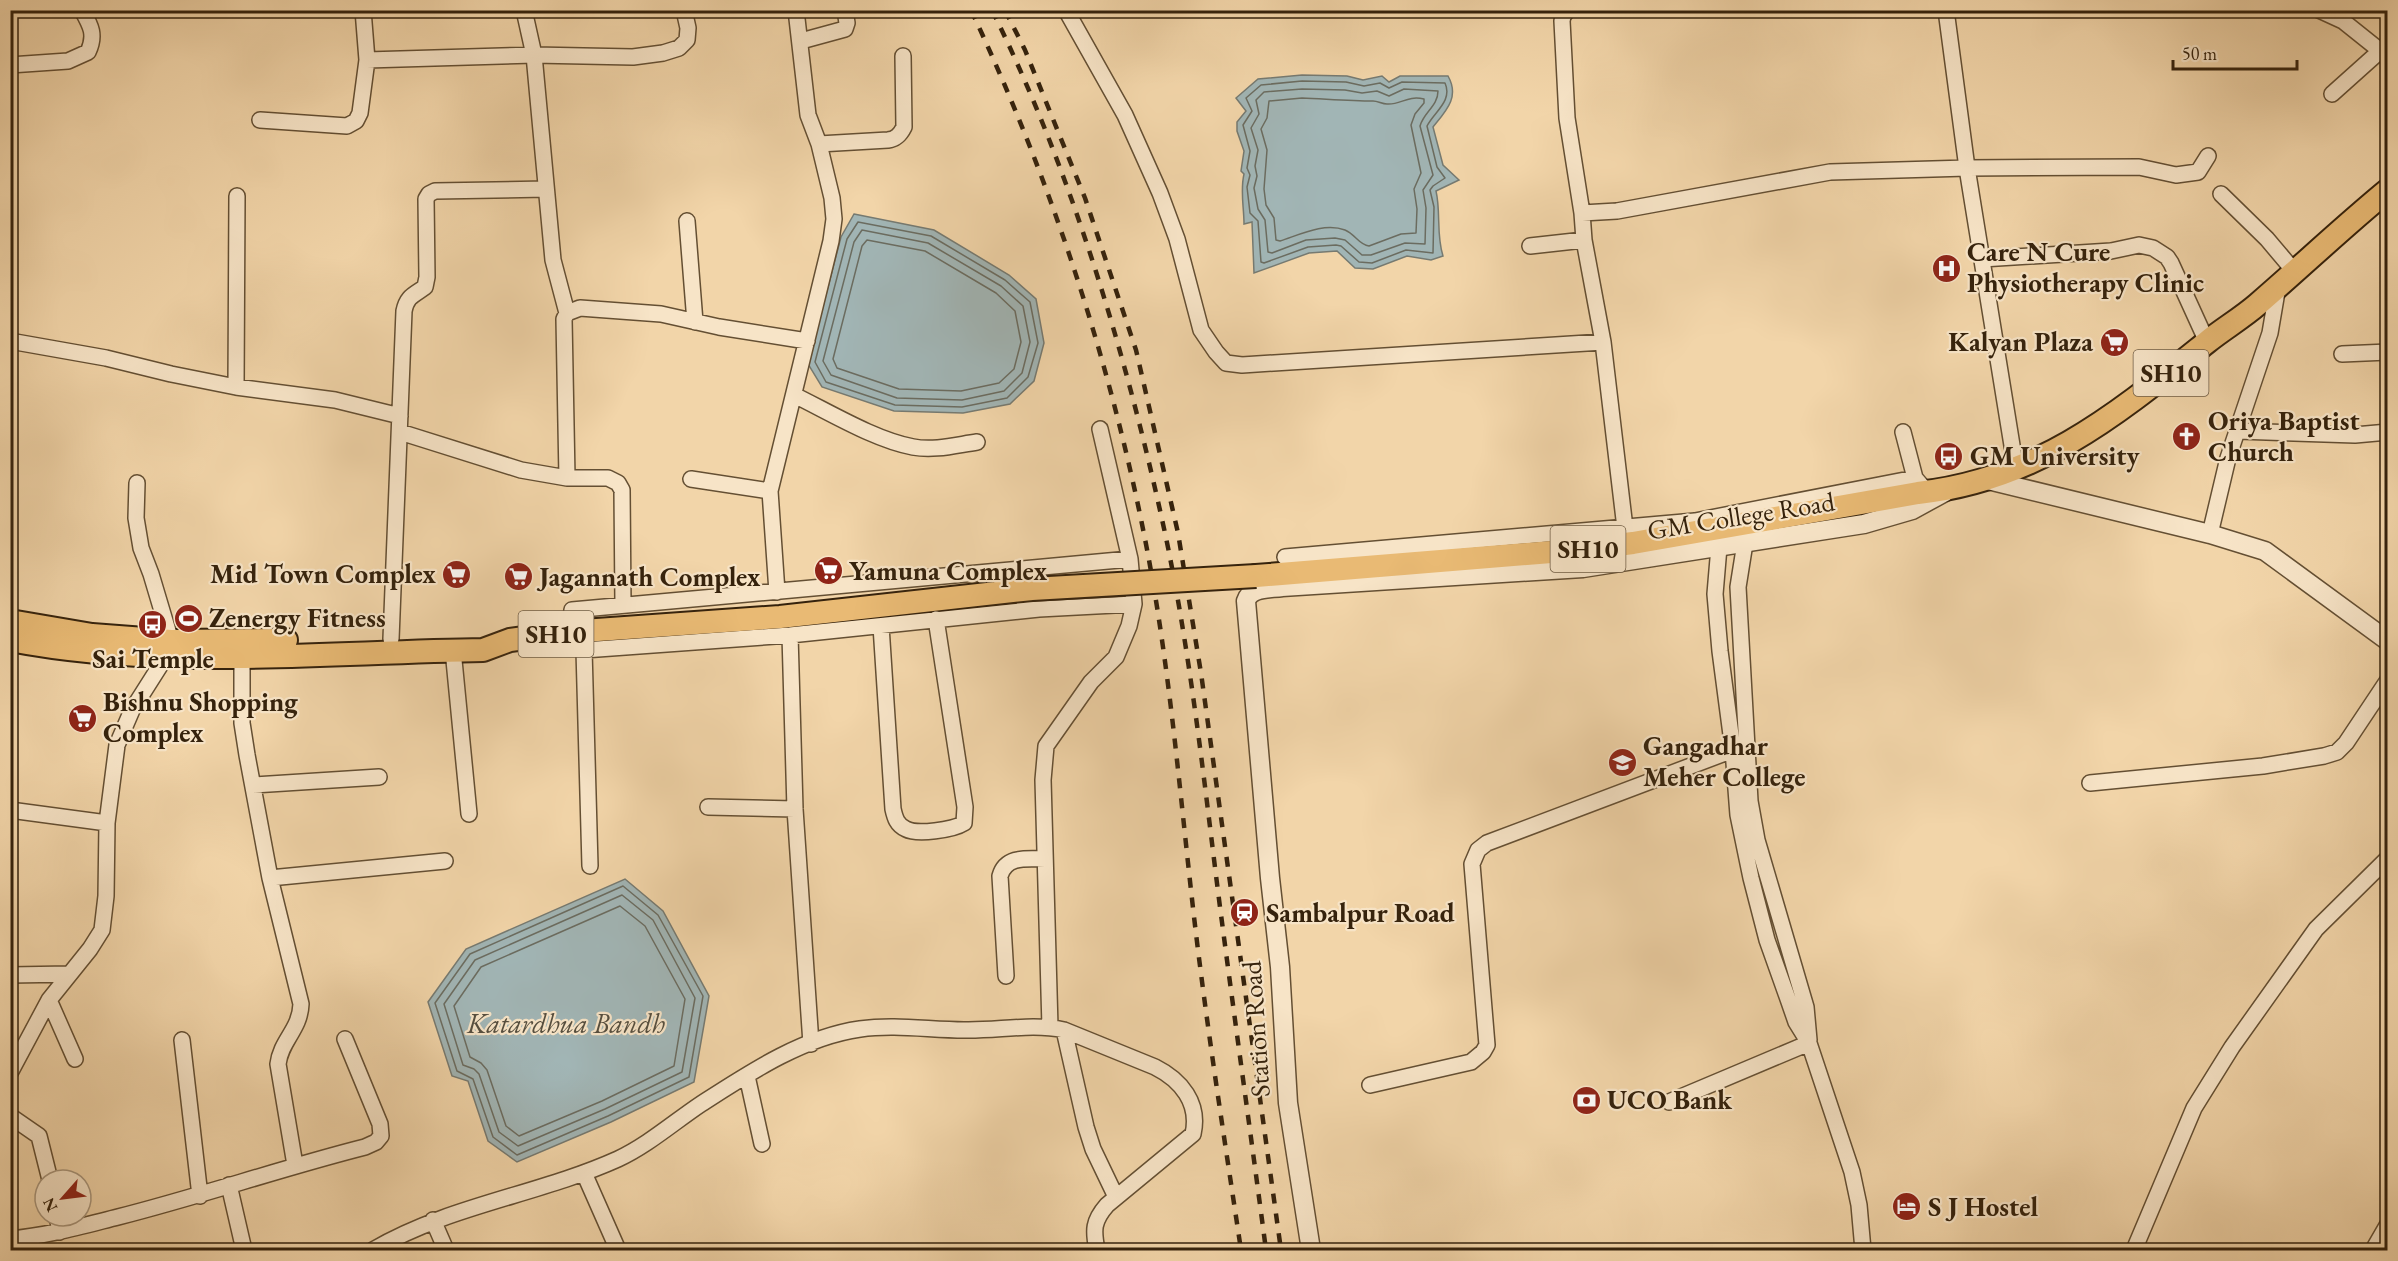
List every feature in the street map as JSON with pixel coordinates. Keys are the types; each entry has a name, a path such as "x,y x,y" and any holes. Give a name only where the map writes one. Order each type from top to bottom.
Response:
{"main road":[{"name":"SH10","path":"10,640 108,655 483,635 510,639 826,612 1032,589 1256,576 1576,550 1633,543 1920,487 1951,489 2016,470 2073,442 2171,373 2256,305 2388,190"},
{"name":"SH10","path":"10,621 168,650 242,656 483,650 510,639"}],"street":[{"path":"10,65 68,61 88,52 93,40 93,30 82,10"},
{"path":"260,120 347,126 356,121 360,113 366,60 363,10"},
{"path":"524,10 534,55 553,260 567,313 564,319 567,478"},
{"path":"366,60 534,55 633,57 663,53 679,48 687,40 688,28 684,10"},
{"path":"777,592 770,491 831,241 834,219 832,198 819,144 808,115 796,10"},
{"path":"801,41 845,29 847,23 845,10"},
{"path":"1066,10 1125,115 1160,193 1173,230 1201,330 1226,363 1242,365 1603,342"},
{"path":"1568,10 1562,21 1567,118 1584,240 1603,342 1625,528"},
{"path":"1946,10 1967,168 2016,470"},
{"path":"2319,10 2343,21 2384,54 2332,94"},
{"path":"819,144 888,140 901,134 904,127 903,56"},
{"path":"1582,213 1617,211 1830,172 2139,167 2176,175 2198,172 2208,156"},
{"path":"392,639 404,311 410,295 425,286 427,277 426,199 435,191 546,189"},
{"path":"2210,534 2228,458 2286,278 2267,239 2222,194"},
{"path":"236,387 237,196"},
{"path":"687,221 695,322"},
{"path":"1530,246 1584,240"},
{"path":"1982,260 2111,250 2139,245 2152,248 2167,256 2207,342"},
{"path":"567,313 580,309 649,313 807,341"},
{"path":"10,341 105,358 236,387 335,400 400,416"},
{"path":"2342,354 2388,352"},
{"path":"794,394 890,441 914,447 931,448 977,442"},
{"path":"1100,429 1130,559 1134,604 1129,626 1116,657 1091,682 1046,746 1043,780 1045,859 1057,1029 1093,1149 1116,1197"},
{"path":"2238,431 2355,435 2388,432"},
{"path":"400,432 521,470 567,478 608,478 618,483 622,490 623,604"},
{"path":"1285,557 1695,521 1920,487 1903,432"},
{"path":"691,479 770,491"},
{"path":"1984,479 2210,534 2265,551 2388,641"},
{"path":"12,1066 49,1000 102,930 106,896 107,823 117,745 132,710 168,650 151,574 141,548 136,518 137,483"},
{"name":"GM College Road","path":"1247,595 1253,591 1282,587 1583,568 1864,524 1912,510 1951,489"},
{"path":"1745,543 1738,587 1750,801 1763,861 1806,1007 1809,1043"},
{"path":"1719,547 1714,594 1733,750 1738,815 1759,909 1796,1022 1809,1043 1852,1172 1859,1205 1863,1251"},
{"path":"590,866 584,650 569,633 572,610 1130,559"},
{"name":"Station Road","path":"1247,595 1245,601 1280,967 1288,1103 1311,1251"},
{"path":"584,650 790,635 1039,609 1134,604"},
{"path":"880,626 893,809 897,822 904,829 914,832 956,828 964,823 965,807 936,619"},
{"path":"790,635 795,809 811,1044"},
{"path":"453,650 469,814"},
{"path":"242,656 242,723 270,878 301,1004 301,1016 279,1053 278,1064 295,1165"},
{"path":"2090,783 2263,766 2337,752 2346,743 2388,680"},
{"path":"1370,1085 1471,1062 1483,1052 1487,1045 1472,864 1478,850 1487,843 1733,750"},
{"path":"254,785 379,777"},
{"path":"708,807 795,809"},
{"path":"10,810 107,823"},
{"path":"2134,1251 2194,1108 2232,1047 2316,929 2388,858"},
{"path":"1006,976 1000,876 1003,867 1009,862 1020,859 1045,859"},
{"path":"270,878 445,861"},
{"path":"10,975 70,974"},
{"path":"49,1000 75,1059"},
{"path":"373,1251 433,1220 584,1173 641,1147 693,1109 786,1054 842,1033 903,1026 968,1030 1057,1029 1114,1049 1169,1074 1183,1086 1193,1106 1196,1123 1193,1134 1116,1197 1096,1217 1094,1236 1097,1251"},
{"path":"10,1239 60,1232 200,1196 229,1185 376,1142 381,1136 380,1124 345,1039"},
{"path":"182,1040 200,1196"},
{"path":"1669,1101 1809,1043"},
{"path":"747,1076 762,1144"},
{"path":"10,1116 39,1136 47,1168"},
{"path":"584,1173 618,1251"},
{"path":"229,1185 244,1251"},
{"path":"433,1220 446,1251"},
{"path":"2373,1251 2388,1224"},
{"path":"59,1228 60,1232"}],"water":[{"path":"1302,75 1347,76 1363,80 1382,76 1389,82 1400,76 1448,76 1453,91 1452,97 1447,109 1433,127 1443,165 1459,180 1436,191 1443,256 1431,260 1407,256 1373,269 1355,268 1337,251 1309,253 1254,273 1252,222 1244,224 1242,193 1244,174 1241,171 1244,151 1237,131 1237,122 1246,111 1236,98 1258,79"},
{"path":"854,214 934,230 1009,275 1036,299 1044,343 1034,381 1010,404 963,413 894,411 822,387 808,364 841,237"},
{"name":"Katardhua Bandh","path":"625,879 663,911 709,996 694,1082 611,1122 517,1162 488,1141 468,1081 452,1076 428,1002 466,949"}],"railway":[{"path":"971,10 1026,138 1074,269 1114,403 1145,539 1161,631 1204,994 1241,1250"},
{"path":"992,10 1047,135 1094,266 1133,400 1165,533 1196,719 1266,1250"},
{"path":"1005,10 1025,50 1085,198 1136,350 1178,533 1201,673 1281,1250"}],"place":[{"name":"Care N Cure Physiotherapy Clinic","path":"1946,268"},
{"name":"Kalyan Plaza","path":"2114,342"},
{"name":"Oriya Baptist Church","path":"2187,437"},
{"name":"GM University","path":"1949,456"},
{"name":"Yamuna Complex","path":"828,571"},
{"name":"Mid Town Complex","path":"457,574"},
{"name":"Jagannath Complex","path":"518,577"},
{"name":"Zenergy Fitness","path":"188,618"},
{"name":"Sai Temple","path":"153,624"},
{"name":"Bishnu Shopping Complex","path":"82,718"},
{"name":"Gangadhar Meher College","path":"1622,762"},
{"name":"Sambalpur Road","path":"1245,913"},
{"name":"UCO Bank","path":"1586,1100"},
{"name":"S J Hostel","path":"1907,1207"}]}
